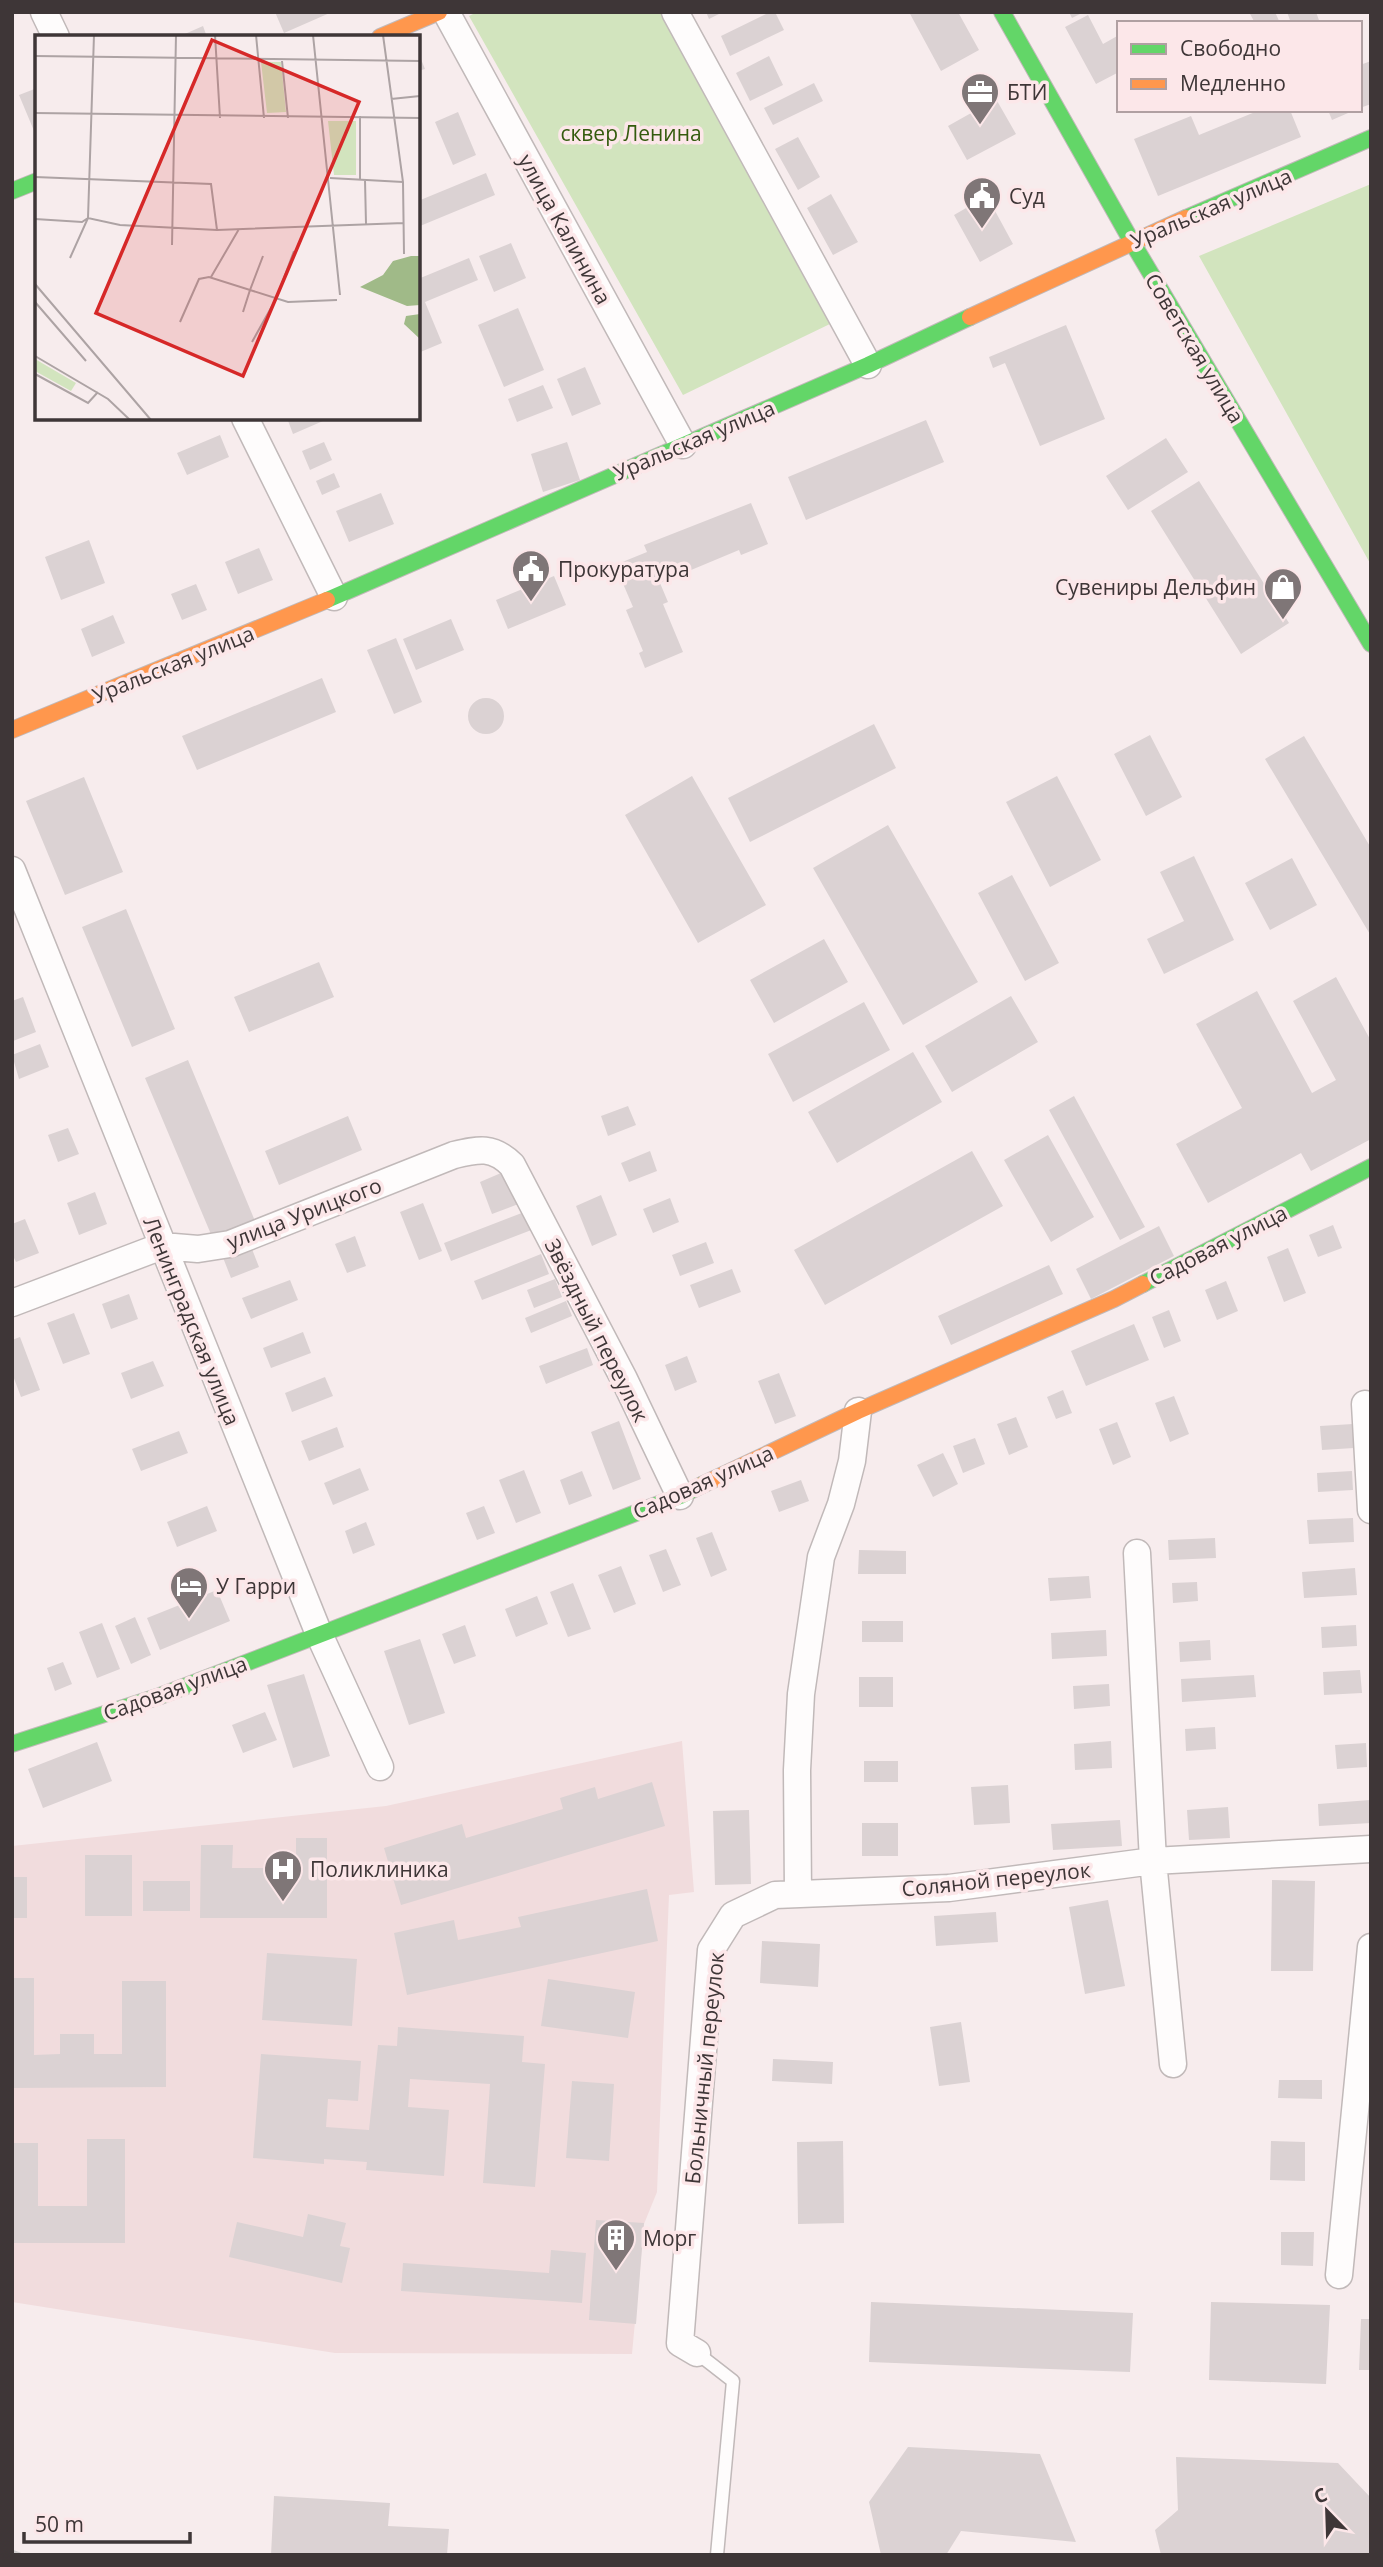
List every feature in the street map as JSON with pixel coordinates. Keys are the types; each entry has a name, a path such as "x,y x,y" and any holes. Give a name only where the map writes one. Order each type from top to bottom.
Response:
{"street":[{"path":"44,12 55,35"},
{"path":"385,35 439,12"},
{"name":"улица Калинина","path":"446,12 684,445"},
{"path":"675,12 868,365"},
{"name":"Советская улица","path":"1003,12 1132,242 1371,644"},
{"name":"Уральская улица","path":"12,730 334,597 868,365 1132,242 1371,138"},
{"path":"12,191 35,182"},
{"path":"246,420 334,597"},
{"name":"Ленинградская улица","path":"12,870 319,1634 380,1767"},
{"name":"улица Урицкого","path":"12,1303 162,1246 198,1249 230,1244 454,1155 477,1149 500,1154 512,1165"},
{"name":"Звёздный переулок","path":"512,1165 624,1379 680,1496"},
{"name":"Садовая улица","path":"12,1744 160,1696 680,1496 858,1411 1114,1298 1371,1167"},
{"path":"1365,1404 1371,1510"},
{"path":"797,1893 797,1770 801,1694 821,1557 841,1504 852,1461 858,1411"},
{"path":"1137,1553 1153,1861 1172,2064"},
{"name":"Соляной переулок","path":"797,1893 949,1888 1153,1861 1371,1849"},
{"name":"Больничный переулок","path":"697,2353 680,2343 711,1950 733,1915 775,1895 797,1893"},
{"path":"1339,2275 1371,1947"}],"lane":[{"path":"697,2353 733,2381 717,2555"}],"shaded area":[{"path":"682,1741 694,1892 669,1895 657,2192 644,2224 632,2354 335,2353 12,2302 12,1846 386,1806"}],"green space":[{"name":"сквер Ленина","path":"477,12 660,12 832,323 683,395 469,16"},
{"path":"1371,184 1371,565 1199,256"}],"building":[{"path":"275,12 332,12 284,33"},
{"path":"706,12 723,12 709,19"},
{"path":"775,12 784,30 730,56 721,36"},
{"path":"909,12 958,12 979,50 941,71"},
{"path":"1069,12 1084,12 1072,18"},
{"path":"1249,12 1275,12 1279,21 1254,21"},
{"path":"1287,12 1316,12 1319,21 1290,21"},
{"path":"1088,15 1103,44 1117,36 1117,73 1096,84 1065,27"},
{"path":"203,26 206,35 183,35"},
{"path":"769,56 783,85 750,101 736,73"},
{"path":"420,57 425,69 420,70"},
{"path":"1371,61 1371,104 1362,107 1362,64"},
{"path":"814,83 823,101 773,125 764,108"},
{"path":"35,89 35,133 19,95"},
{"path":"996,99 1016,134 967,160 948,126"},
{"path":"458,112 476,155 453,165 435,122"},
{"path":"1255,112 1291,112 1301,137 1158,196 1134,139 1191,116 1199,135"},
{"path":"1329,112 1350,112 1332,120"},
{"path":"798,137 820,177 798,190 775,149"},
{"path":"486,173 495,195 420,226 420,200"},
{"path":"831,194 858,242 833,255 807,208"},
{"path":"987,196 1013,244 980,262 954,215"},
{"path":"511,243 526,278 494,292 479,256"},
{"path":"469,258 478,280 425,302 442,343 420,352 420,278"},
{"path":"518,308 544,370 504,387 478,325"},
{"path":"1066,325 1105,419 1040,446 1005,363 993,368 989,357"},
{"path":"585,367 601,404 572,416 557,379"},
{"path":"543,385 553,408 517,422 508,399"},
{"path":"288,420 325,420 293,434"},
{"path":"926,420 944,462 806,520 788,477"},
{"path":"220,435 229,457 187,475 177,453"},
{"path":"1166,438 1188,472 1128,510 1106,476"},
{"path":"324,442 332,460 310,470 302,451"},
{"path":"567,442 580,480 543,492 531,454"},
{"path":"334,473 340,487 322,495 316,481"},
{"path":"1199,481 1289,623 1241,654 1151,511"},
{"path":"381,493 394,524 349,542 336,511"},
{"path":"751,503 768,544 741,555 739,550 660,583 668,602 663,604 683,652 645,668 639,653 643,651 626,610 633,607 615,565 647,552 644,545"},
{"path":"89,540 105,583 61,600 45,557"},
{"path":"259,548 273,580 238,594 225,562"},
{"path":"554,576 566,605 508,629 496,600"},
{"path":"196,584 207,610 182,620 171,594"},
{"path":"113,615 125,643 92,657 81,629"},
{"path":"451,619 464,650 416,670 403,639"},
{"path":"396,638 422,702 394,714 367,650"},
{"path":"322,678 336,712 197,770 182,736"},
{"path":"486,698 499,703 504,716 499,729 486,734 473,729 468,716 473,703"},
{"path":"874,724 896,768 750,842 728,798"},
{"path":"1150,735 1182,797 1146,816 1114,754"},
{"path":"1304,736 1371,848 1371,936 1265,759"},
{"path":"692,776 766,905 698,943 625,815"},
{"path":"1057,776 1101,860 1050,887 1006,802"},
{"path":"84,777 123,872 65,895 26,801"},
{"path":"888,825 978,982 903,1025 813,868"},
{"path":"1194,856 1234,940 1164,974 1147,939 1184,921 1160,872"},
{"path":"1292,858 1317,905 1270,930 1245,883"},
{"path":"1012,875 1059,963 1025,981 978,893"},
{"path":"126,909 175,1029 132,1047 82,927"},
{"path":"824,939 848,982 774,1023 750,980"},
{"path":"319,962 334,997 249,1032 234,997"},
{"path":"1336,977 1371,1041 1371,1139 1311,1171 1301,1153 1208,1203 1176,1144 1242,1108 1196,1024 1257,991 1312,1093 1336,1080 1293,1001"},
{"path":"1011,996 1038,1042 952,1092 925,1046"},
{"path":"23,997 36,1032 13,1041 12,1001"},
{"path":"864,1002 890,1050 793,1102 768,1054"},
{"path":"40,1044 49,1067 19,1079 12,1055"},
{"path":"913,1052 942,1102 837,1163 808,1112"},
{"path":"188,1060 255,1221 213,1239 145,1078"},
{"path":"1074,1096 1145,1227 1120,1240 1049,1110"},
{"path":"628,1106 636,1125 608,1136 601,1116"},
{"path":"348,1116 362,1150 279,1185 265,1151"},
{"path":"68,1128 79,1154 58,1162 48,1135"},
{"path":"1048,1135 1094,1217 1051,1242 1004,1160"},
{"path":"650,1151 657,1171 629,1182 621,1163"},
{"path":"972,1151 1003,1206 825,1305 794,1250"},
{"path":"508,1170 521,1203 492,1214 480,1182"},
{"path":"95,1192 107,1224 79,1235 67,1203"},
{"path":"601,1195 617,1235 592,1246 576,1206"},
{"path":"670,1198 679,1222 653,1233 643,1209"},
{"path":"423,1203 442,1251 419,1260 400,1212"},
{"path":"527,1211 534,1229 451,1261 444,1243"},
{"path":"25,1219 39,1253 16,1262 12,1254 12,1224"},
{"path":"1333,1225 1342,1248 1318,1257 1309,1235"},
{"path":"1159,1226 1174,1256 1091,1299 1076,1269"},
{"path":"355,1236 366,1266 347,1273 335,1244"},
{"path":"706,1242 714,1263 680,1276 672,1255"},
{"path":"250,1244 259,1267 231,1278 222,1255"},
{"path":"1288,1248 1306,1293 1284,1302 1267,1257"},
{"path":"541,1254 549,1274 482,1300 474,1281"},
{"path":"1049,1265 1063,1294 951,1345 938,1316"},
{"path":"732,1269 741,1292 699,1308 690,1285"},
{"path":"555,1279 562,1297 534,1308 527,1290"},
{"path":"290,1280 298,1300 251,1319 242,1298"},
{"path":"1226,1281 1238,1311 1217,1320 1205,1290"},
{"path":"129,1294 138,1319 111,1329 102,1304"},
{"path":"566,1301 572,1316 531,1333 525,1318"},
{"path":"1169,1310 1181,1341 1164,1348 1152,1317"},
{"path":"74,1313 90,1354 63,1364 47,1323"},
{"path":"1134,1324 1149,1360 1086,1386 1071,1351"},
{"path":"303,1332 311,1353 271,1368 263,1348"},
{"path":"20,1337 40,1390 21,1397 12,1373 12,1340"},
{"path":"587,1348 593,1365 546,1384 539,1366"},
{"path":"687,1356 697,1382 675,1391 665,1365"},
{"path":"153,1361 164,1386 131,1399 121,1373"},
{"path":"779,1373 796,1416 775,1424 758,1381"},
{"path":"325,1377 333,1396 292,1412 285,1393"},
{"path":"1063,1390 1072,1413 1056,1419 1047,1397"},
{"path":"1174,1396 1189,1434 1170,1442 1155,1403"},
{"path":"1016,1417 1028,1447 1009,1455 997,1424"},
{"path":"619,1421 641,1479 613,1490 591,1432"},
{"path":"1117,1422 1131,1457 1113,1465 1099,1429"},
{"path":"1353,1424 1354,1448 1322,1450 1320,1426"},
{"path":"337,1427 344,1447 309,1461 301,1441"},
{"path":"179,1431 188,1453 141,1471 132,1449"},
{"path":"975,1438 985,1464 963,1473 953,1446"},
{"path":"943,1453 958,1484 933,1497 917,1465"},
{"path":"360,1468 369,1490 333,1505 324,1483"},
{"path":"524,1470 541,1513 516,1523 499,1480"},
{"path":"582,1471 592,1496 569,1505 560,1480"},
{"path":"1352,1471 1353,1490 1318,1492 1317,1473"},
{"path":"801,1480 809,1501 779,1512 771,1491"},
{"path":"207,1506 217,1531 177,1547 167,1522"},
{"path":"484,1506 495,1533 477,1540 466,1513"},
{"path":"1353,1518 1354,1542 1309,1544 1307,1520"},
{"path":"366,1522 375,1545 353,1554 345,1531"},
{"path":"712,1532 727,1570 711,1577 696,1538"},
{"path":"1215,1538 1216,1558 1169,1560 1168,1540"},
{"path":"666,1549 681,1585 663,1592 649,1555"},
{"path":"859,1550 906,1551 906,1574 858,1574"},
{"path":"621,1566 636,1604 614,1613 598,1575"},
{"path":"1355,1568 1357,1595 1304,1598 1302,1572"},
{"path":"1089,1576 1091,1598 1050,1601 1048,1578"},
{"path":"1197,1582 1198,1601 1173,1603 1172,1583"},
{"path":"573,1583 591,1629 568,1637 550,1592"},
{"name":"У Гарри","path":"217,1590 230,1621 160,1650 147,1618"},
{"path":"537,1596 548,1624 516,1637 505,1609"},
{"path":"135,1617 151,1655 131,1664 115,1626"},
{"path":"862,1621 903,1621 903,1642 862,1642"},
{"path":"102,1623 120,1669 97,1678 79,1632"},
{"path":"465,1625 476,1656 454,1664 442,1634"},
{"path":"1356,1625 1357,1646 1322,1648 1321,1627"},
{"path":"1106,1630 1107,1656 1052,1659 1051,1633"},
{"path":"420,1639 445,1713 409,1725 384,1651"},
{"path":"1210,1640 1211,1660 1180,1662 1179,1642"},
{"path":"63,1662 72,1684 55,1691 47,1668"},
{"path":"1360,1670 1362,1693 1324,1695 1323,1672"},
{"path":"304,1674 330,1756 293,1768 267,1685"},
{"path":"1254,1675 1256,1697 1182,1702 1181,1679"},
{"path":"859,1677 893,1677 893,1707 859,1707"},
{"path":"1109,1684 1110,1706 1074,1709 1073,1686"},
{"path":"265,1712 277,1740 243,1753 232,1725"},
{"path":"1215,1727 1216,1749 1186,1751 1185,1729"},
{"path":"1111,1741 1112,1768 1075,1770 1074,1744"},
{"path":"97,1742 112,1781 43,1808 28,1769"},
{"path":"1366,1743 1367,1767 1337,1769 1335,1745"},
{"path":"864,1761 898,1761 898,1782 864,1782"},
{"path":"652,1782 665,1826 401,1905 384,1848 462,1824 466,1838 563,1809 560,1798 595,1787 598,1799"},
{"path":"1008,1785 1010,1823 974,1825 971,1787"},
{"path":"1370,1800 1371,1823 1319,1826 1318,1804"},
{"path":"1228,1807 1230,1838 1189,1840 1187,1810"},
{"path":"749,1810 751,1884 715,1885 713,1811"},
{"path":"1120,1820 1122,1846 1053,1850 1051,1824"},
{"path":"862,1823 898,1823 898,1856 862,1856"},
{"path":"296,1838 327,1838 327,1918 200,1918 201,1845 233,1845 232,1868 296,1868"},
{"path":"85,1855 132,1855 132,1916 85,1916"},
{"path":"12,1877 27,1877 27,1918 12,1918"},
{"path":"1272,1880 1315,1881 1313,1971 1271,1971"},
{"path":"143,1881 190,1881 190,1911 143,1911"},
{"path":"647,1889 658,1941 407,1995 394,1933 454,1920 458,1940 521,1927 518,1917"},
{"path":"1108,1900 1125,1986 1085,1994 1069,1907"},
{"path":"996,1912 998,1942 936,1946 934,1916"},
{"path":"762,1941 820,1944 818,1987 760,1983"},
{"path":"267,1953 357,1959 352,2026 262,2020"},
{"path":"12,1978 34,1978 34,2055 60,2054 60,2034 94,2034 94,2054 122,2054 122,1981 166,1981 166,2087 12,2088"},
{"path":"548,1979 635,1992 628,2038 541,2026"},
{"path":"961,2022 970,2082 939,2086 930,2027"},
{"path":"398,2027 524,2036 522,2062 545,2064 535,2187 483,2183 490,2084 410,2079 408,2107 449,2110 444,2176 366,2170 367,2162 324,2159 324,2164 253,2158 261,2054 361,2061 358,2101 328,2099 326,2127 369,2130 378,2045 397,2046"},
{"path":"773,2059 833,2062 832,2084 772,2081"},
{"path":"1279,2080 1322,2080 1322,2099 1278,2098"},
{"path":"572,2081 614,2084 609,2161 566,2158"},
{"path":"87,2139 125,2139 125,2243 12,2243 12,2143 38,2143 38,2206 87,2206"},
{"path":"843,2141 844,2223 798,2224 797,2142"},
{"path":"1271,2141 1305,2142 1305,2181 1270,2180"},
{"path":"308,2214 346,2223 340,2246 350,2248 342,2283 229,2257 237,2222 303,2237"},
{"name":"Морг","path":"596,2220 644,2223 636,2324 589,2320"},
{"path":"1281,2232 1314,2232 1313,2266 1281,2265"},
{"path":"551,2250 586,2253 582,2303 401,2291 403,2263 549,2273"},
{"path":"871,2302 1133,2313 1130,2372 869,2362"},
{"path":"1211,2302 1330,2305 1326,2384 1209,2380"},
{"path":"1361,2319 1371,2319 1371,2370 1359,2370"},
{"path":"908,2447 1040,2454 1076,2542 961,2531 946,2555 881,2555 869,2502"},
{"path":"1176,2457 1338,2463 1371,2498 1371,2555 1161,2555 1155,2530 1178,2510"},
{"path":"274,2496 390,2503 388,2526 449,2529 447,2555 271,2555"}],"railway":[{"path":"12,2552 20,2555"}],"traffic: fast":[{"path":"1002,12 1132,242 1371,644"},
{"path":"1186,218 1371,138"},
{"path":"12,191 35,182"},
{"path":"327,600 868,365 970,317"},
{"path":"1143,1284 1371,1167"},
{"path":"12,1744 160,1696 680,1496 702,1485"}],"traffic: slow":[{"path":"385,35 439,12"},
{"path":"970,317 1186,218"},
{"path":"12,730 327,600"},
{"path":"702,1485 858,1411 1143,1284"}],"place":[{"name":"БТИ","path":"980,126"},
{"name":"Суд","path":"982,230"},
{"name":"Прокуратура","path":"531,603"},
{"name":"Сувениры Дельфин","path":"1283,621"},
{"name":"У Гарри","path":"189,1620"},
{"name":"Поликлиника","path":"283,1903"},
{"name":"Морг","path":"616,2272"}]}
